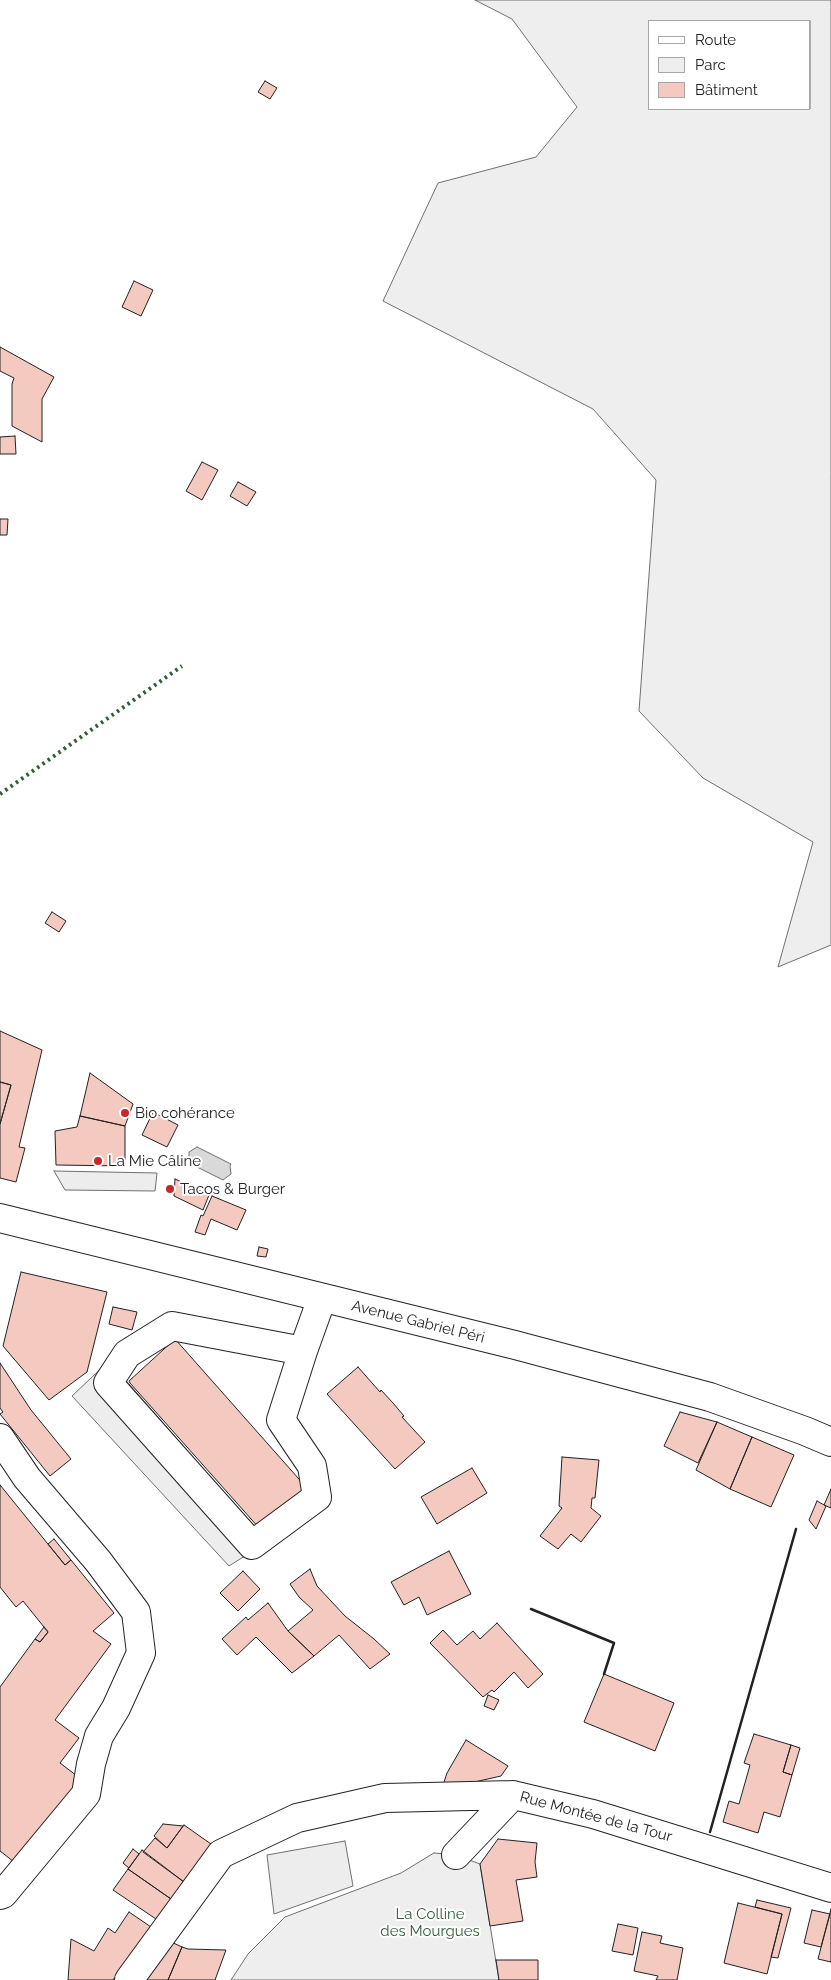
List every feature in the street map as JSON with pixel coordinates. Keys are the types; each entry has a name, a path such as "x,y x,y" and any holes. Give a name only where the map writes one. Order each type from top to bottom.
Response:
{"main road":[{"name":"Avenue Gabriel Péri","path":"0,1218 515,1345 710,1397 831,1442"},
{"path":"303,1350 172,1326 127,1354 108,1383 252,1545 317,1497 312,1466 281,1420 322,1298"},
{"path":"0,1438 27,1478 98,1561 136,1612 141,1653 116,1708 99,1736 91,1764 86,1794 3,1894 0,1895"},
{"path":"456,1855 513,1795"},
{"name":"Rue Montée de la Tour","path":"128,1980 221,1854 296,1818 385,1798 513,1795 593,1814 831,1888"}],"green space":[{"path":"475,0 831,0 831,945 778,967 813,842 703,778 639,711 656,480 593,409 383,301 438,183 536,157 577,107 512,19"},
{"name":"La Colline des Mourgues","path":"434,1853 456,1855 480,1864 499,1980 231,1980 248,1954 285,1917 401,1873"}],"shaded area":[{"path":"197,1147 231,1164 231,1174 223,1180 189,1163 189,1152"},
{"path":"54,1171 157,1173 155,1191 65,1190"},
{"path":"109,1361 267,1542 229,1566 72,1396"},
{"path":"345,1841 353,1886 274,1914 267,1855"}],"building":[{"path":"265,81 277,88 270,99 258,92"},
{"path":"134,281 153,290 141,316 122,307"},
{"path":"0,347 54,377 42,399 42,442 12,426 12,384 14,378 0,371"},
{"path":"15,436 16,454 0,454 0,437"},
{"path":"202,462 218,470 202,500 186,491"},
{"path":"238,482 256,492 247,506 230,496"},
{"path":"0,519 8,519 7,535 0,535"},
{"path":"52,912 66,921 59,932 45,923"},
{"path":"0,1031 42,1050 19,1147 25,1148 16,1182 0,1178 0,1124 11,1085 0,1082"},
{"path":"90,1073 133,1104 125,1126 80,1116"},
{"path":"0,1082 11,1085 0,1124"},
{"path":"153,1112 178,1125 167,1147 142,1135"},
{"path":"80,1116 125,1126 125,1166 56,1165 55,1131 77,1127"},
{"path":"175,1179 209,1195 203,1210 174,1196"},
{"path":"212,1196 246,1210 237,1230 211,1219 205,1235 195,1232 201,1215 203,1216"},
{"path":"259,1247 268,1249 266,1257 257,1256"},
{"path":"21,1272 107,1292 87,1372 49,1400 3,1346"},
{"path":"113,1307 137,1312 132,1330 109,1324"},
{"path":"175,1339 306,1487 260,1529 129,1381"},
{"path":"0,1363 31,1410 71,1459 50,1476 0,1414 3,1412 0,1408"},
{"path":"358,1367 380,1392 381,1390 393,1403 404,1416 402,1417 425,1442 395,1469 327,1394"},
{"path":"680,1412 717,1422 698,1463 664,1446"},
{"path":"717,1422 752,1437 730,1489 696,1470"},
{"path":"752,1437 794,1455 771,1507 730,1489"},
{"path":"562,1457 599,1460 595,1498 592,1498 591,1508 601,1516 581,1542 571,1534 558,1549 540,1536 562,1508 559,1506"},
{"path":"472,1468 487,1493 437,1524 421,1497"},
{"path":"0,1485 65,1565 71,1560 114,1613 93,1631 111,1644 55,1720 79,1738 60,1763 81,1779 18,1865 0,1851 0,1687 35,1639 40,1642 48,1632 23,1601 16,1607 0,1587"},
{"path":"831,1489 831,1508 824,1505"},
{"path":"817,1501 826,1506 816,1529 809,1520"},
{"path":"54,1539 71,1560 65,1565 48,1544"},
{"path":"449,1551 471,1594 427,1615 419,1597 404,1605 391,1582"},
{"path":"310,1569 317,1586 345,1616 390,1654 370,1669 339,1635 314,1656 288,1631 313,1610 299,1597 290,1584"},
{"path":"243,1571 260,1589 238,1611 220,1593"},
{"path":"268,1603 288,1631 314,1656 292,1673 256,1637 237,1655 222,1639 246,1617 248,1620"},
{"path":"497,1623 543,1674 528,1688 514,1672 494,1692 492,1690 483,1697 430,1643 443,1630 457,1645 473,1631 480,1639"},
{"path":"44,1627 48,1632 40,1642 35,1639"},
{"path":"604,1674 674,1703 655,1751 584,1722"},
{"path":"488,1695 499,1700 494,1710 484,1706"},
{"path":"754,1734 791,1745 783,1772 792,1775 780,1817 764,1812 758,1833 723,1822 729,1801 739,1804 750,1765 744,1763"},
{"path":"466,1740 508,1766 501,1776 470,1783 443,1785 447,1773"},
{"path":"791,1745 800,1748 792,1775 783,1772"},
{"path":"163,1824 183,1826 167,1848 154,1836"},
{"path":"184,1825 211,1844 184,1882 143,1852 155,1838 167,1848"},
{"path":"498,1839 537,1843 535,1862 537,1877 516,1880 523,1921 490,1926 480,1864"},
{"path":"133,1849 139,1854 129,1868 123,1863"},
{"path":"142,1850 184,1882 171,1899 128,1869"},
{"path":"128,1869 171,1899 156,1919 113,1890"},
{"path":"757,1900 791,1908 778,1958 771,1957 782,1914 755,1907"},
{"path":"738,1903 782,1914 767,1974 724,1963"},
{"path":"831,1909 831,1962 818,1959"},
{"path":"812,1910 830,1914 821,1947 804,1943"},
{"path":"129,1912 151,1927 113,1980 68,1980 71,1939 94,1951 108,1928 115,1933"},
{"path":"618,1924 638,1928 633,1955 612,1951"},
{"path":"642,1932 662,1936 660,1943 683,1948 677,1980 656,1980 658,1976 634,1971"},
{"path":"167,1940 182,1947 168,1980 141,1980"},
{"path":"182,1947 188,1949 226,1950 215,1980 168,1980"},
{"path":"496,1960 538,1960 538,1980 499,1980"}],"hedge":[{"path":"0,794 182,666"}],"wall":[{"path":"710,1832 796,1529"},
{"path":"531,1609 614,1643 604,1674"}],"place":[{"name":"Bio cohérance","path":"125,1113"},
{"name":"La Mie Câline","path":"98,1161"},
{"name":"Tacos & Burger","path":"170,1189"}]}
